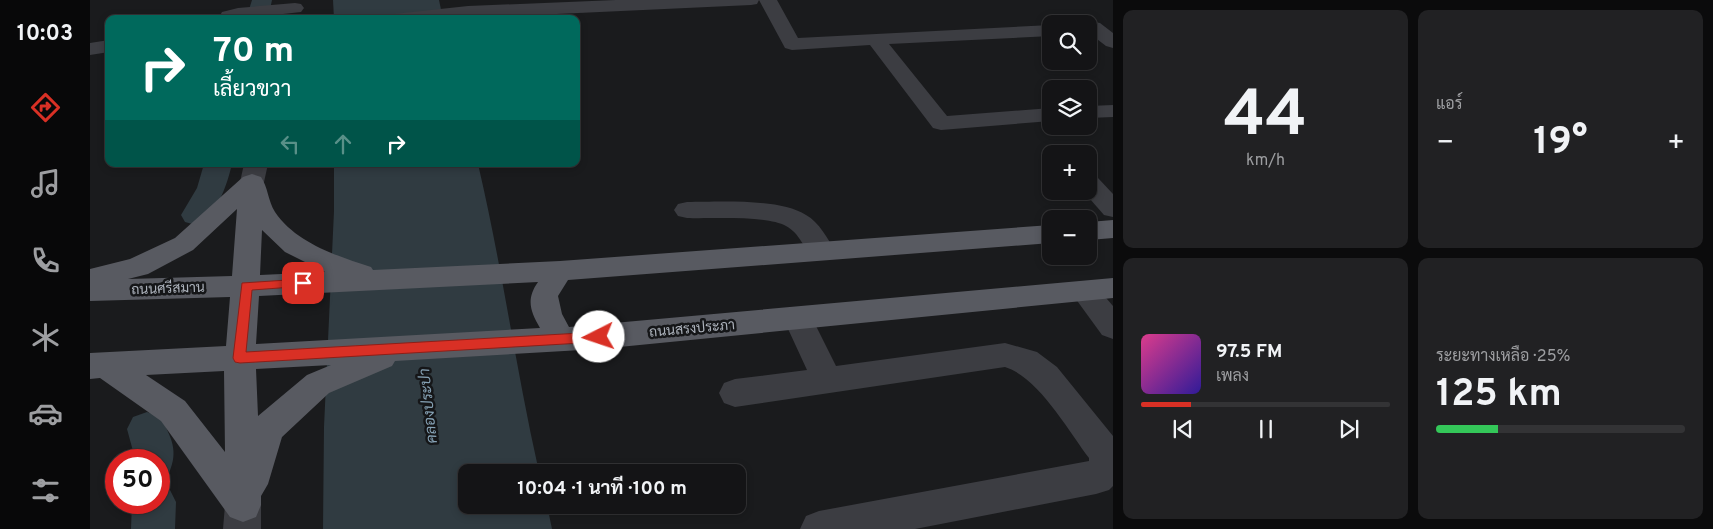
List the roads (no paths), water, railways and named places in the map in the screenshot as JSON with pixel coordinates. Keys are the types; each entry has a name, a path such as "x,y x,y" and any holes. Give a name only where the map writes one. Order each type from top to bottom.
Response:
{"main road":[{"path":"254,173 263,215 284,238 323,272"},
{"path":"90,279 138,267 184,244 254,173"},
{"path":"242,517 240,358 254,173"},
{"path":"1097,230 1113,229"},
{"path":"246,286 323,272 378,280 512,274 1042,235"},
{"path":"560,271 544,295 547,315 561,340"},
{"name":"ถนนศรีสมาน","path":"90,291 246,286"},
{"name":"ถนนสรงประภา","path":"318,369 399,350 561,340 1113,288"},
{"path":"97,366 240,358 318,369"},
{"path":"97,366 173,411 242,517"},
{"path":"242,517 267,429 318,369"}],"street":[{"path":"428,15 445,13 466,6 752,0"},
{"path":"768,0 792,44 1042,30"},
{"path":"231,15 273,9 295,9"},
{"path":"1097,29 1113,42"},
{"path":"875,39 941,123 1042,116"},
{"path":"90,49 105,47"},
{"path":"1097,112 1113,111"},
{"path":"1097,192 1113,209"},
{"path":"687,210 778,214 796,220 809,232 822,251"},
{"path":"1084,291 1113,327"},
{"path":"798,318 827,379"},
{"path":"735,394 827,379 1004,355 1026,361 1046,376 1106,454 1107,468 1096,478 819,529"}],"water":[{"path":"333,0 439,0 442,15 334,15"},
{"name":"คลองประปา","path":"334,167 479,167 537,464 458,464 458,514 549,514 552,529 323,529 324,427 334,211"}],"waterway":[{"path":"258,15 262,0"},
{"path":"196,215 212,188 217,167"},
{"path":"147,429 153,449"},
{"path":"153,529 154,514"}]}
